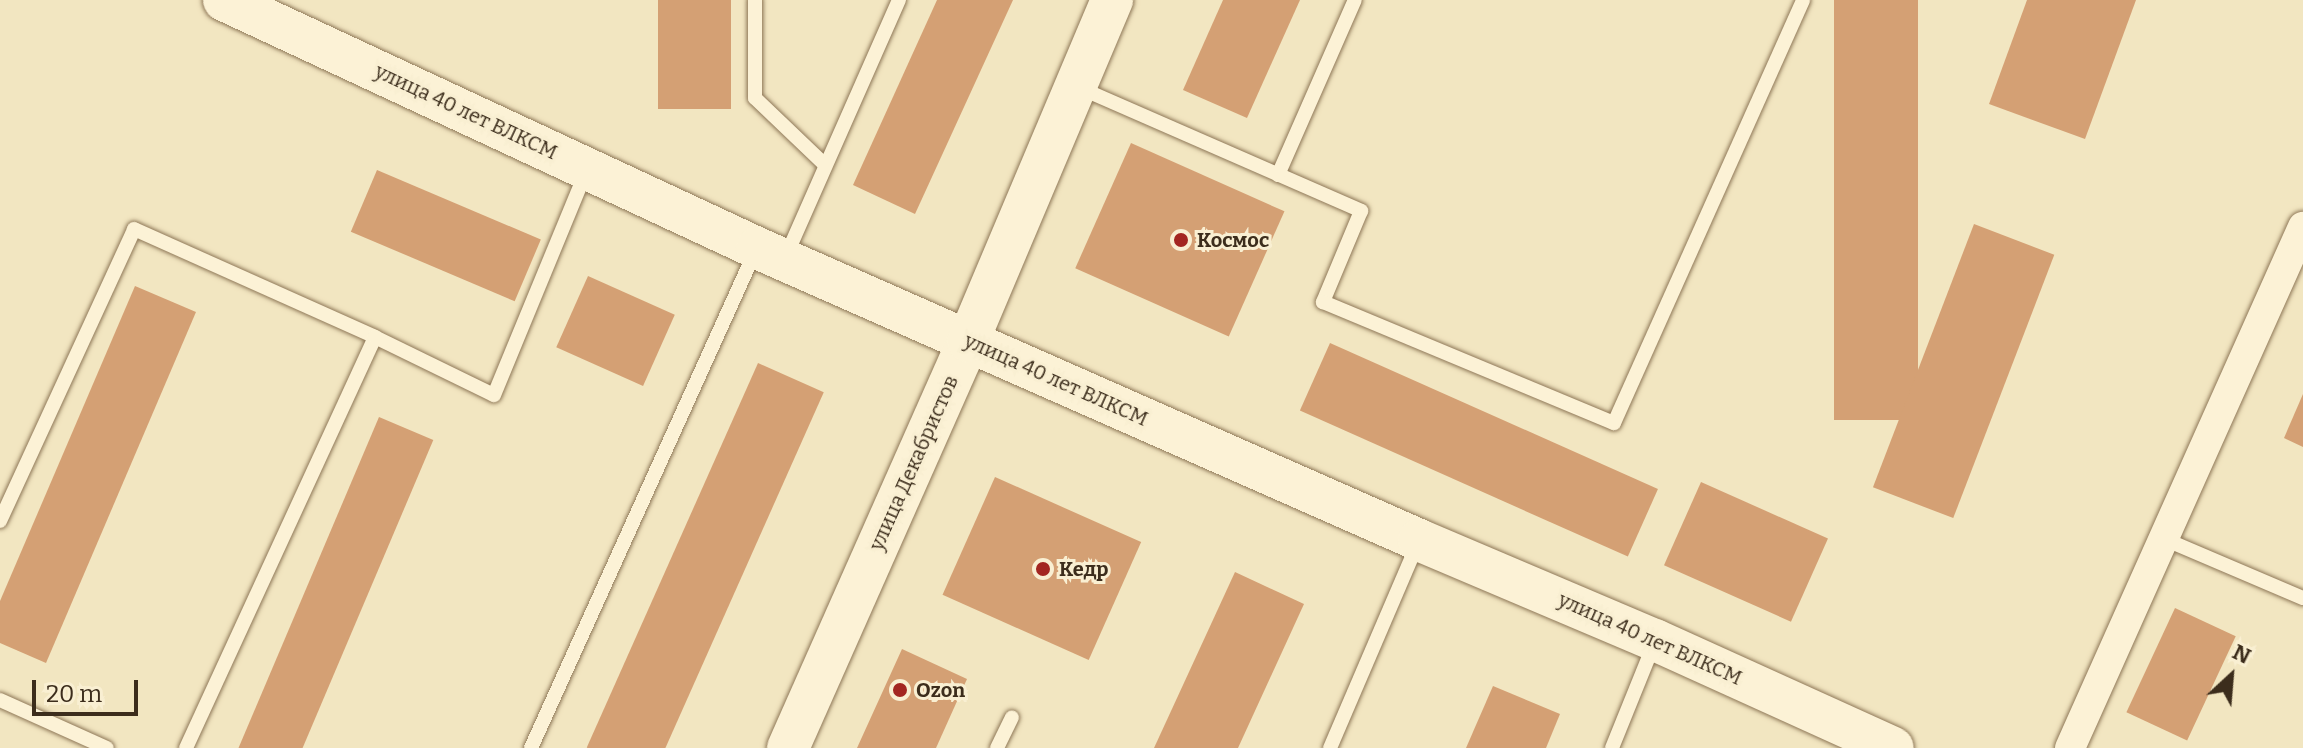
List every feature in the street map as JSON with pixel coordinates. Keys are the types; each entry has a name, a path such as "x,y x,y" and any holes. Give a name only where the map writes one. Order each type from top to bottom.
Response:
{"main road":[{"name":"улица 40 лет ВЛКСМ","path":"224,0 770,254 1419,540 1655,640 1893,748"},
{"name":"улица Декабристов","path":"788,748 968,341 1112,0"}],"street":[{"path":"2070,748 2303,227"}],"lane":[{"path":"755,0 755,98 825,165"},
{"path":"531,748 770,254 825,165 899,0"},
{"path":"1278,175 1355,0"},
{"path":"1076,87 1361,211 1323,302 1614,423 1803,0"},
{"path":"0,521 134,229 375,337 494,395 588,168"},
{"path":"186,748 375,337"},
{"path":"2162,538 2303,598"},
{"path":"1330,748 1419,540"},
{"path":"1612,748 1655,640"},
{"path":"0,700 107,748"},
{"path":"997,748 1012,717"}],"building":[{"path":"658,0 731,0 731,109 658,109"},
{"path":"937,0 1013,0 915,214 853,185"},
{"path":"1223,0 1300,0 1247,118 1183,90"},
{"path":"1834,0 1918,0 1918,420 1834,420"},
{"path":"2027,0 2136,0 2085,139 1989,104"},
{"name":"Космос","path":"1131,143 1284,211 1229,336 1075,268"},
{"path":"377,170 541,240 515,301 351,232"},
{"path":"1974,224 2054,255 1953,518 1873,487"},
{"path":"588,276 675,315 643,386 556,347"},
{"path":"135,286 196,312 46,663 0,643 0,601"},
{"path":"1330,343 1658,489 1628,557 1300,411"},
{"path":"758,363 824,392 665,748 587,748"},
{"path":"2303,394 2303,447 2284,438"},
{"path":"379,417 433,440 303,748 238,748"},
{"name":"Кедр","path":"995,477 1141,542 1089,660 943,595"},
{"path":"1701,482 1828,539 1791,622 1664,565"},
{"path":"1235,572 1304,604 1238,748 1154,748"},
{"path":"2175,608 2236,636 2187,741 2126,712"},
{"path":"902,649 967,679 936,748 857,748"},
{"path":"1493,686 1560,714 1546,748 1466,748"}],"place":[{"name":"Космос","path":"1181,240"},
{"name":"Кедр","path":"1043,569"},
{"name":"Ozon","path":"900,690"}]}
